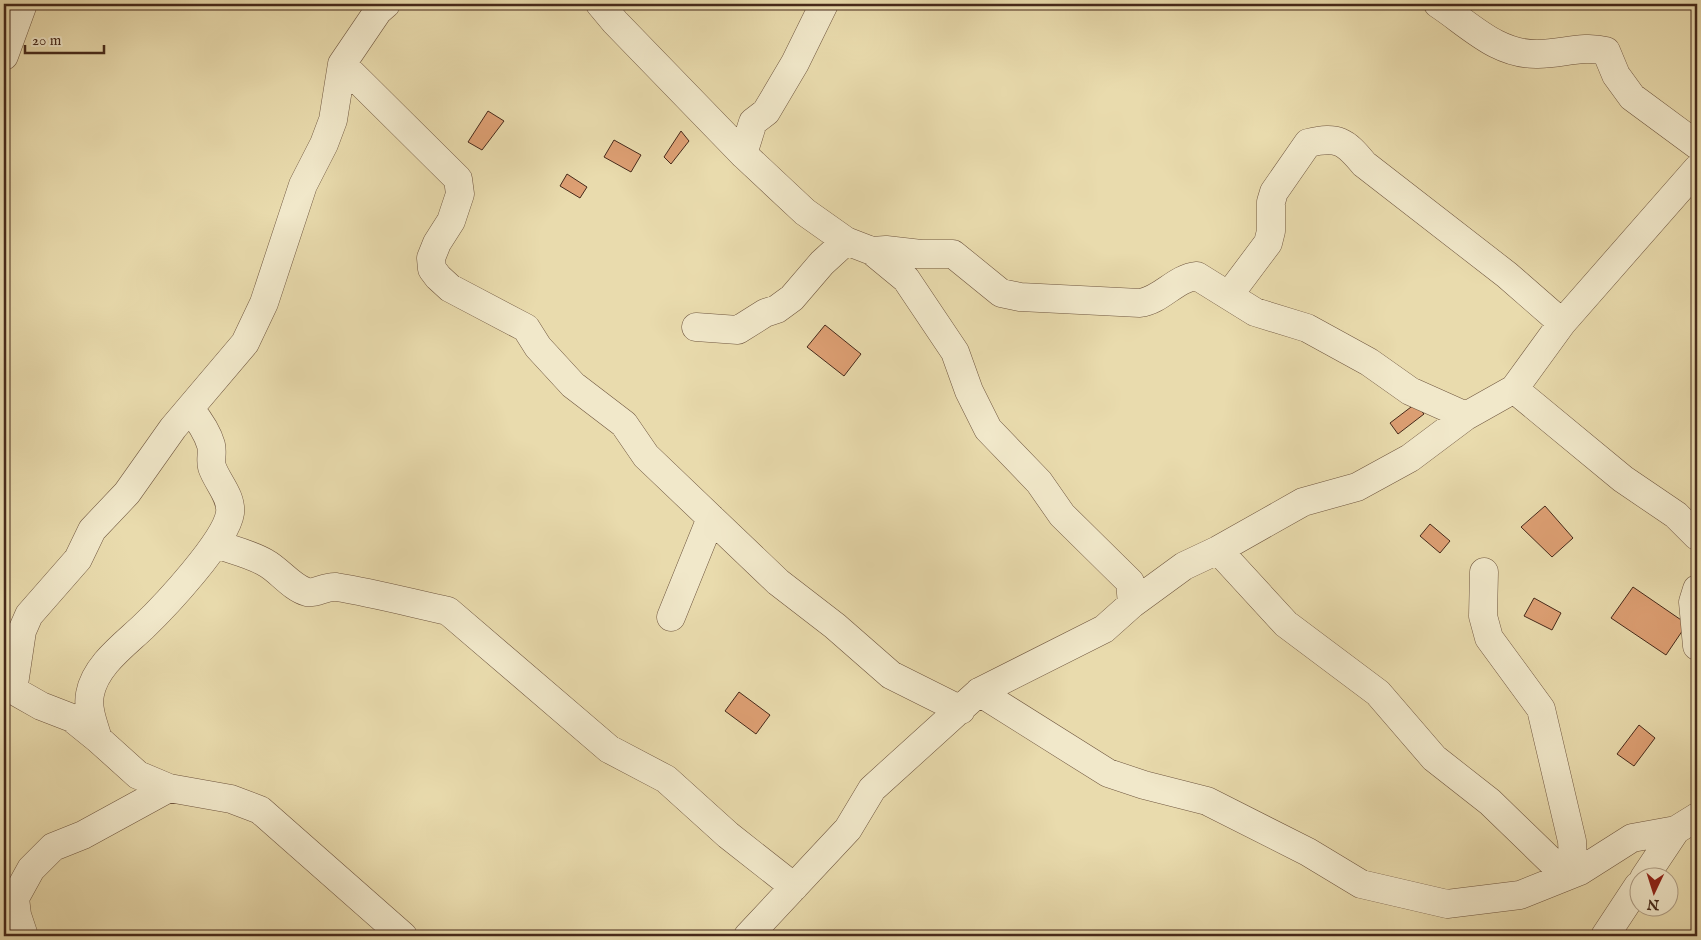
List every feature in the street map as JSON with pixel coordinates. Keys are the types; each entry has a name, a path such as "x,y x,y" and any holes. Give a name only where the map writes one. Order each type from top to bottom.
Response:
{"street":[{"path":"4,56 22,4"},
{"path":"386,4 378,10 342,64 333,120 324,144 303,185 264,303 245,343 173,428 126,493 92,530 78,559 29,615 13,639 8,688 41,706 72,718 98,738 138,775 169,788 231,799 260,810 403,936"},
{"path":"600,4 615,22 743,154 805,212 846,241 872,251 906,279 955,352 969,391 988,429 1039,482 1062,515 1138,592"},
{"path":"743,154 753,122 766,112 795,64 824,4"},
{"path":"1438,4 1467,23 1484,39 1514,52 1538,54 1591,48 1606,51 1616,75 1632,97 1697,145"},
{"path":"342,64 458,179 460,194 451,221 437,243 431,258 432,268 438,277 450,288 526,328 538,347 573,385 624,424 646,456 778,582 835,626 891,675 970,701 1108,773 1144,785 1207,801 1300,848 1361,884 1447,904 1520,895 1632,838 1687,823"},
{"path":"1229,295 1268,243 1271,231 1271,202 1274,192 1308,143 1335,140 1349,145 1364,164 1507,275 1562,323"},
{"path":"748,936 848,829 872,789 970,701 1104,630 1138,592 1304,502 1357,487 1410,458 1466,416 1514,390 1562,323 1697,169"},
{"path":"696,327 738,330 765,313 777,309 792,298 822,263 846,241"},
{"path":"872,251 953,254 1001,293 1020,297 1145,302 1158,297 1187,277 1197,276 1255,312 1307,328 1369,362 1410,391 1466,416"},
{"path":"1514,390 1623,479 1676,515 1697,536"},
{"path":"98,738 89,705 90,693 96,679 115,653 143,627 216,544 225,528 230,513 229,501 212,469 212,446 203,426 190,409"},
{"path":"671,617 711,518"},
{"path":"216,544 264,562 304,591 314,592 322,588 331,587 373,592 416,606 448,611 609,749 666,779 728,835 794,886"},
{"path":"1218,550 1286,624 1378,693 1434,758 1490,802 1554,864 1564,869 1577,866"},
{"path":"1484,572 1483,616 1489,638 1540,709 1577,866"},
{"path":"1697,589 1693,602 1697,646"},
{"path":"24,936 17,915 15,898 31,869 53,847 83,835 169,788"},
{"path":"1652,868 1687,823"},
{"path":"1605,936 1628,901"}],"building":[{"path":"488,111 504,121 482,150 468,142"},
{"path":"681,131 689,141 671,164 664,157"},
{"path":"614,140 641,155 631,172 604,157"},
{"path":"567,174 587,187 580,198 560,186"},
{"path":"825,325 861,354 844,376 807,347"},
{"path":"1415,404 1424,414 1398,434 1390,423"},
{"path":"1545,506 1573,538 1552,557 1521,527"},
{"path":"1430,524 1450,541 1440,553 1420,536"},
{"path":"1633,587 1687,624 1666,655 1611,618"},
{"path":"1534,598 1561,613 1552,630 1524,616"},
{"path":"739,692 770,715 756,734 725,711"},
{"path":"1639,725 1655,738 1634,766 1617,754"}]}
